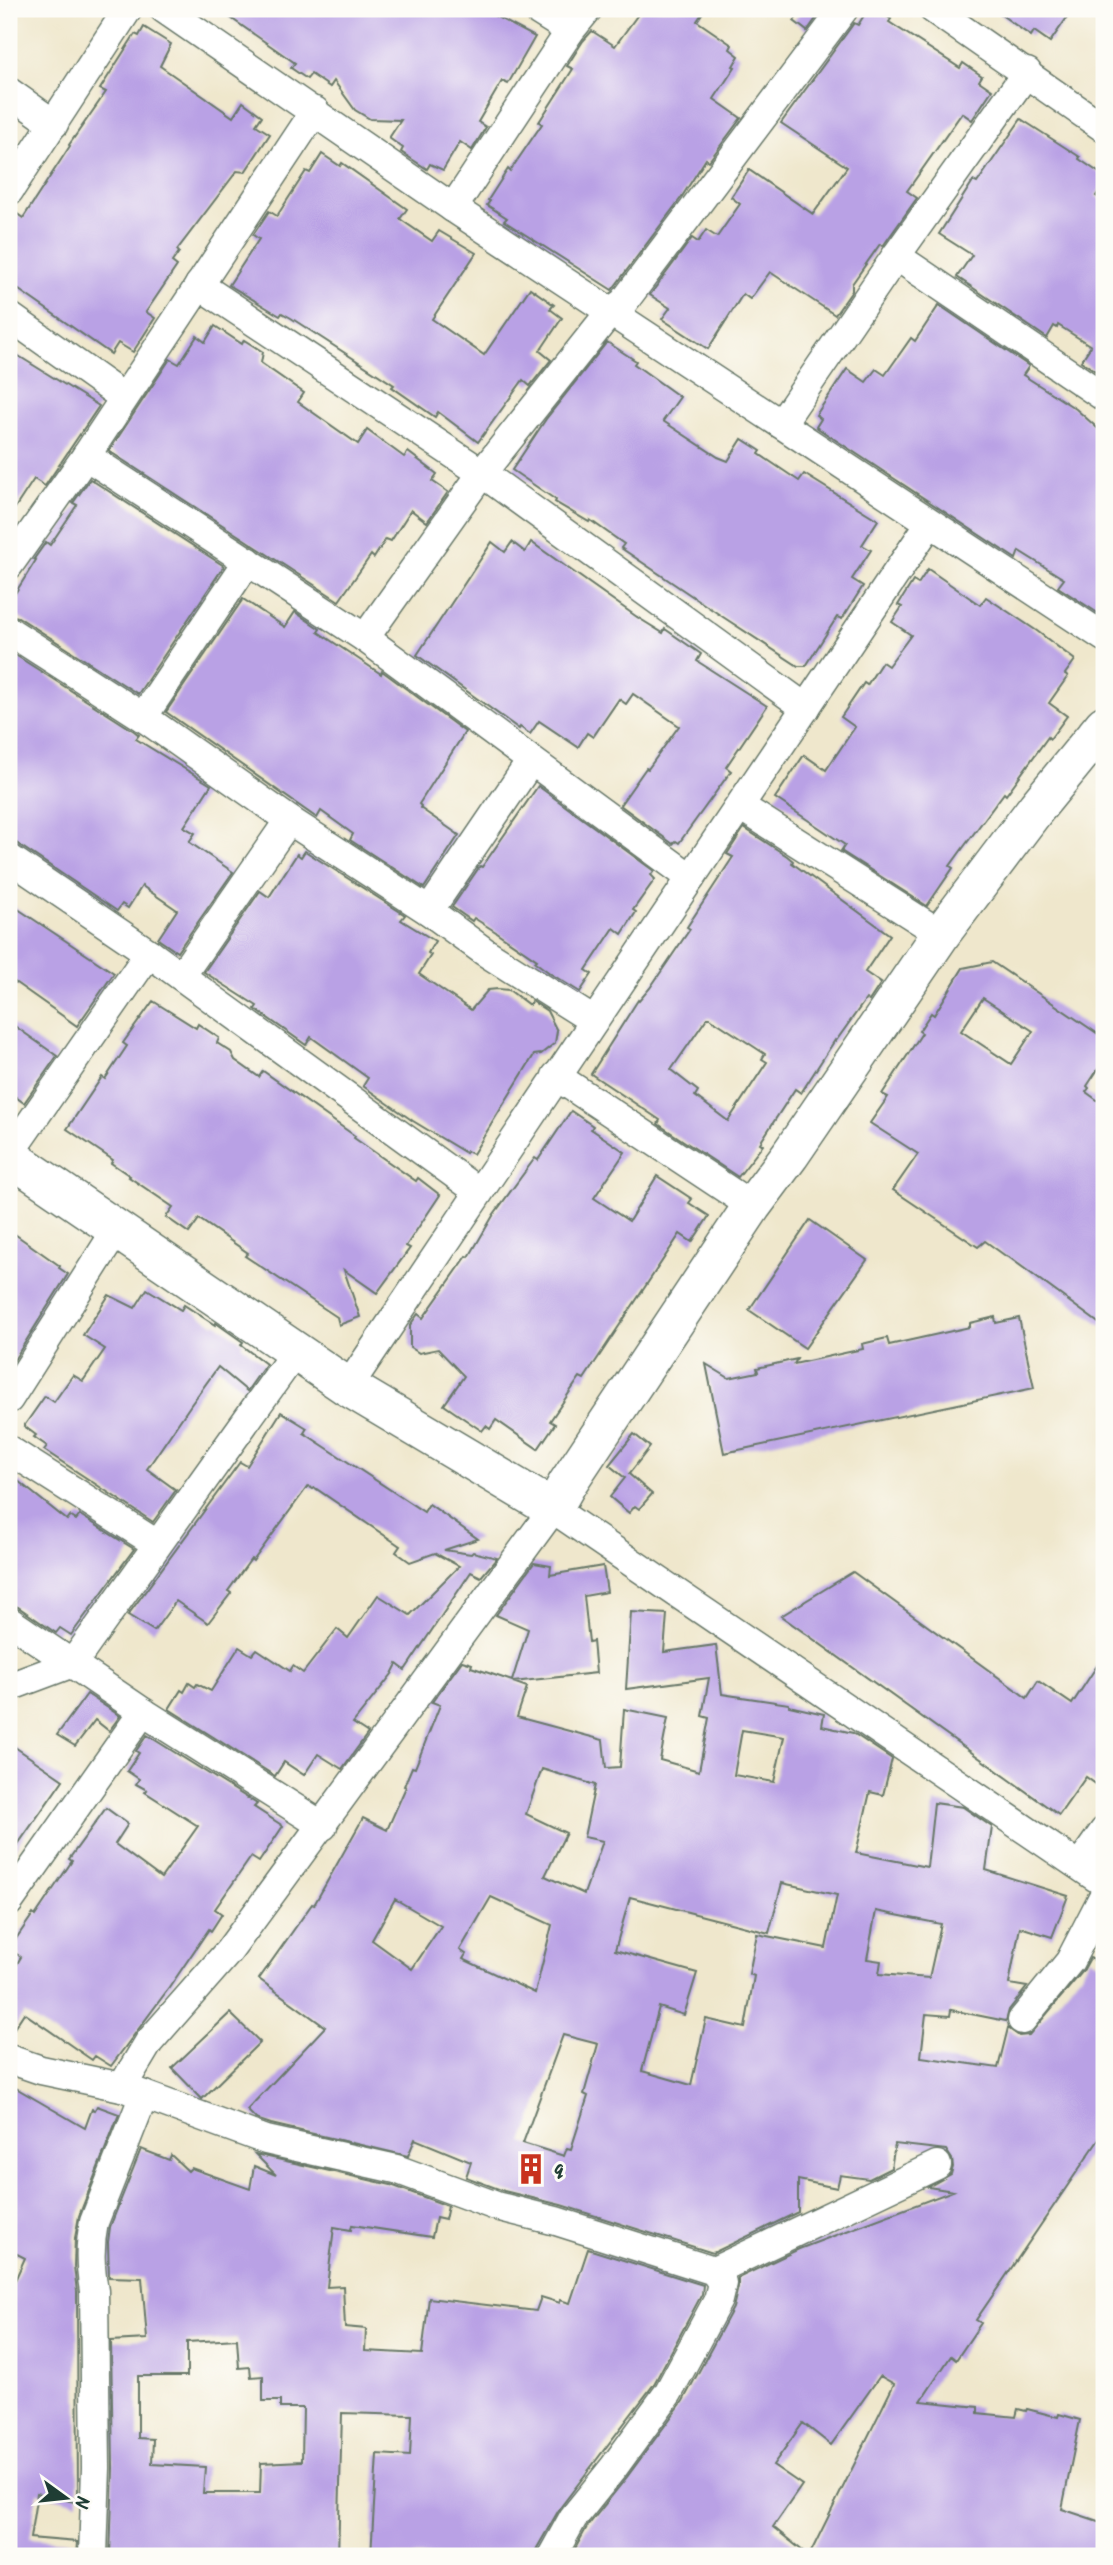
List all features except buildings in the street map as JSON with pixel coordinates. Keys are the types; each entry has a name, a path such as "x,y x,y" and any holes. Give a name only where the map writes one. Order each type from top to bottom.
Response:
{"street":[{"path":"9,191 128,9"},
{"path":"164,9 453,208 1104,637"},
{"path":"535,9 570,31"},
{"path":"453,208 570,31 588,9"},
{"path":"365,638 482,473 611,311 623,303 844,9"},
{"path":"933,9 1104,128"},
{"path":"781,424 1027,72"},
{"path":"9,92 54,124"},
{"path":"9,565 86,456 315,111"},
{"path":"896,256 1104,397"},
{"path":"199,285 482,473 806,708"},
{"path":"9,316 124,397"},
{"path":"86,456 365,638 691,878"},
{"path":"348,1387 930,523"},
{"path":"143,717 247,561"},
{"path":"9,631 143,717 289,820 429,911 485,953 594,1021"},
{"path":"93,2556 96,2413 94,2291 90,2244 94,2222 149,2042 229,1951 553,1509 751,1206 790,1155 941,934 1037,807 1104,725"},
{"path":"429,911 531,761"},
{"path":"740,806 941,934"},
{"path":"181,976 289,820"},
{"path":"9,858 149,953 479,1192"},
{"path":"149,953 9,1155 348,1387 553,1509 1104,1883"},
{"path":"556,1076 751,1206"},
{"path":"9,1399 117,1229"},
{"path":"9,1687 73,1663 296,1351"},
{"path":"9,1450 157,1544"},
{"path":"9,1621 143,1712 323,1826"},
{"path":"9,1900 143,1712"},
{"path":"1080,1865 1104,1831"},
{"path":"1022,2020 1070,1961 1104,1895"},
{"path":"9,2059 41,2070 133,2091 266,2140 396,2169 496,2206 556,2221 714,2271 722,2283 718,2300 668,2393 573,2518 552,2556"},
{"path":"714,2271 937,2165"}],"place":[{"name":"q","path":"531,2169"}]}
